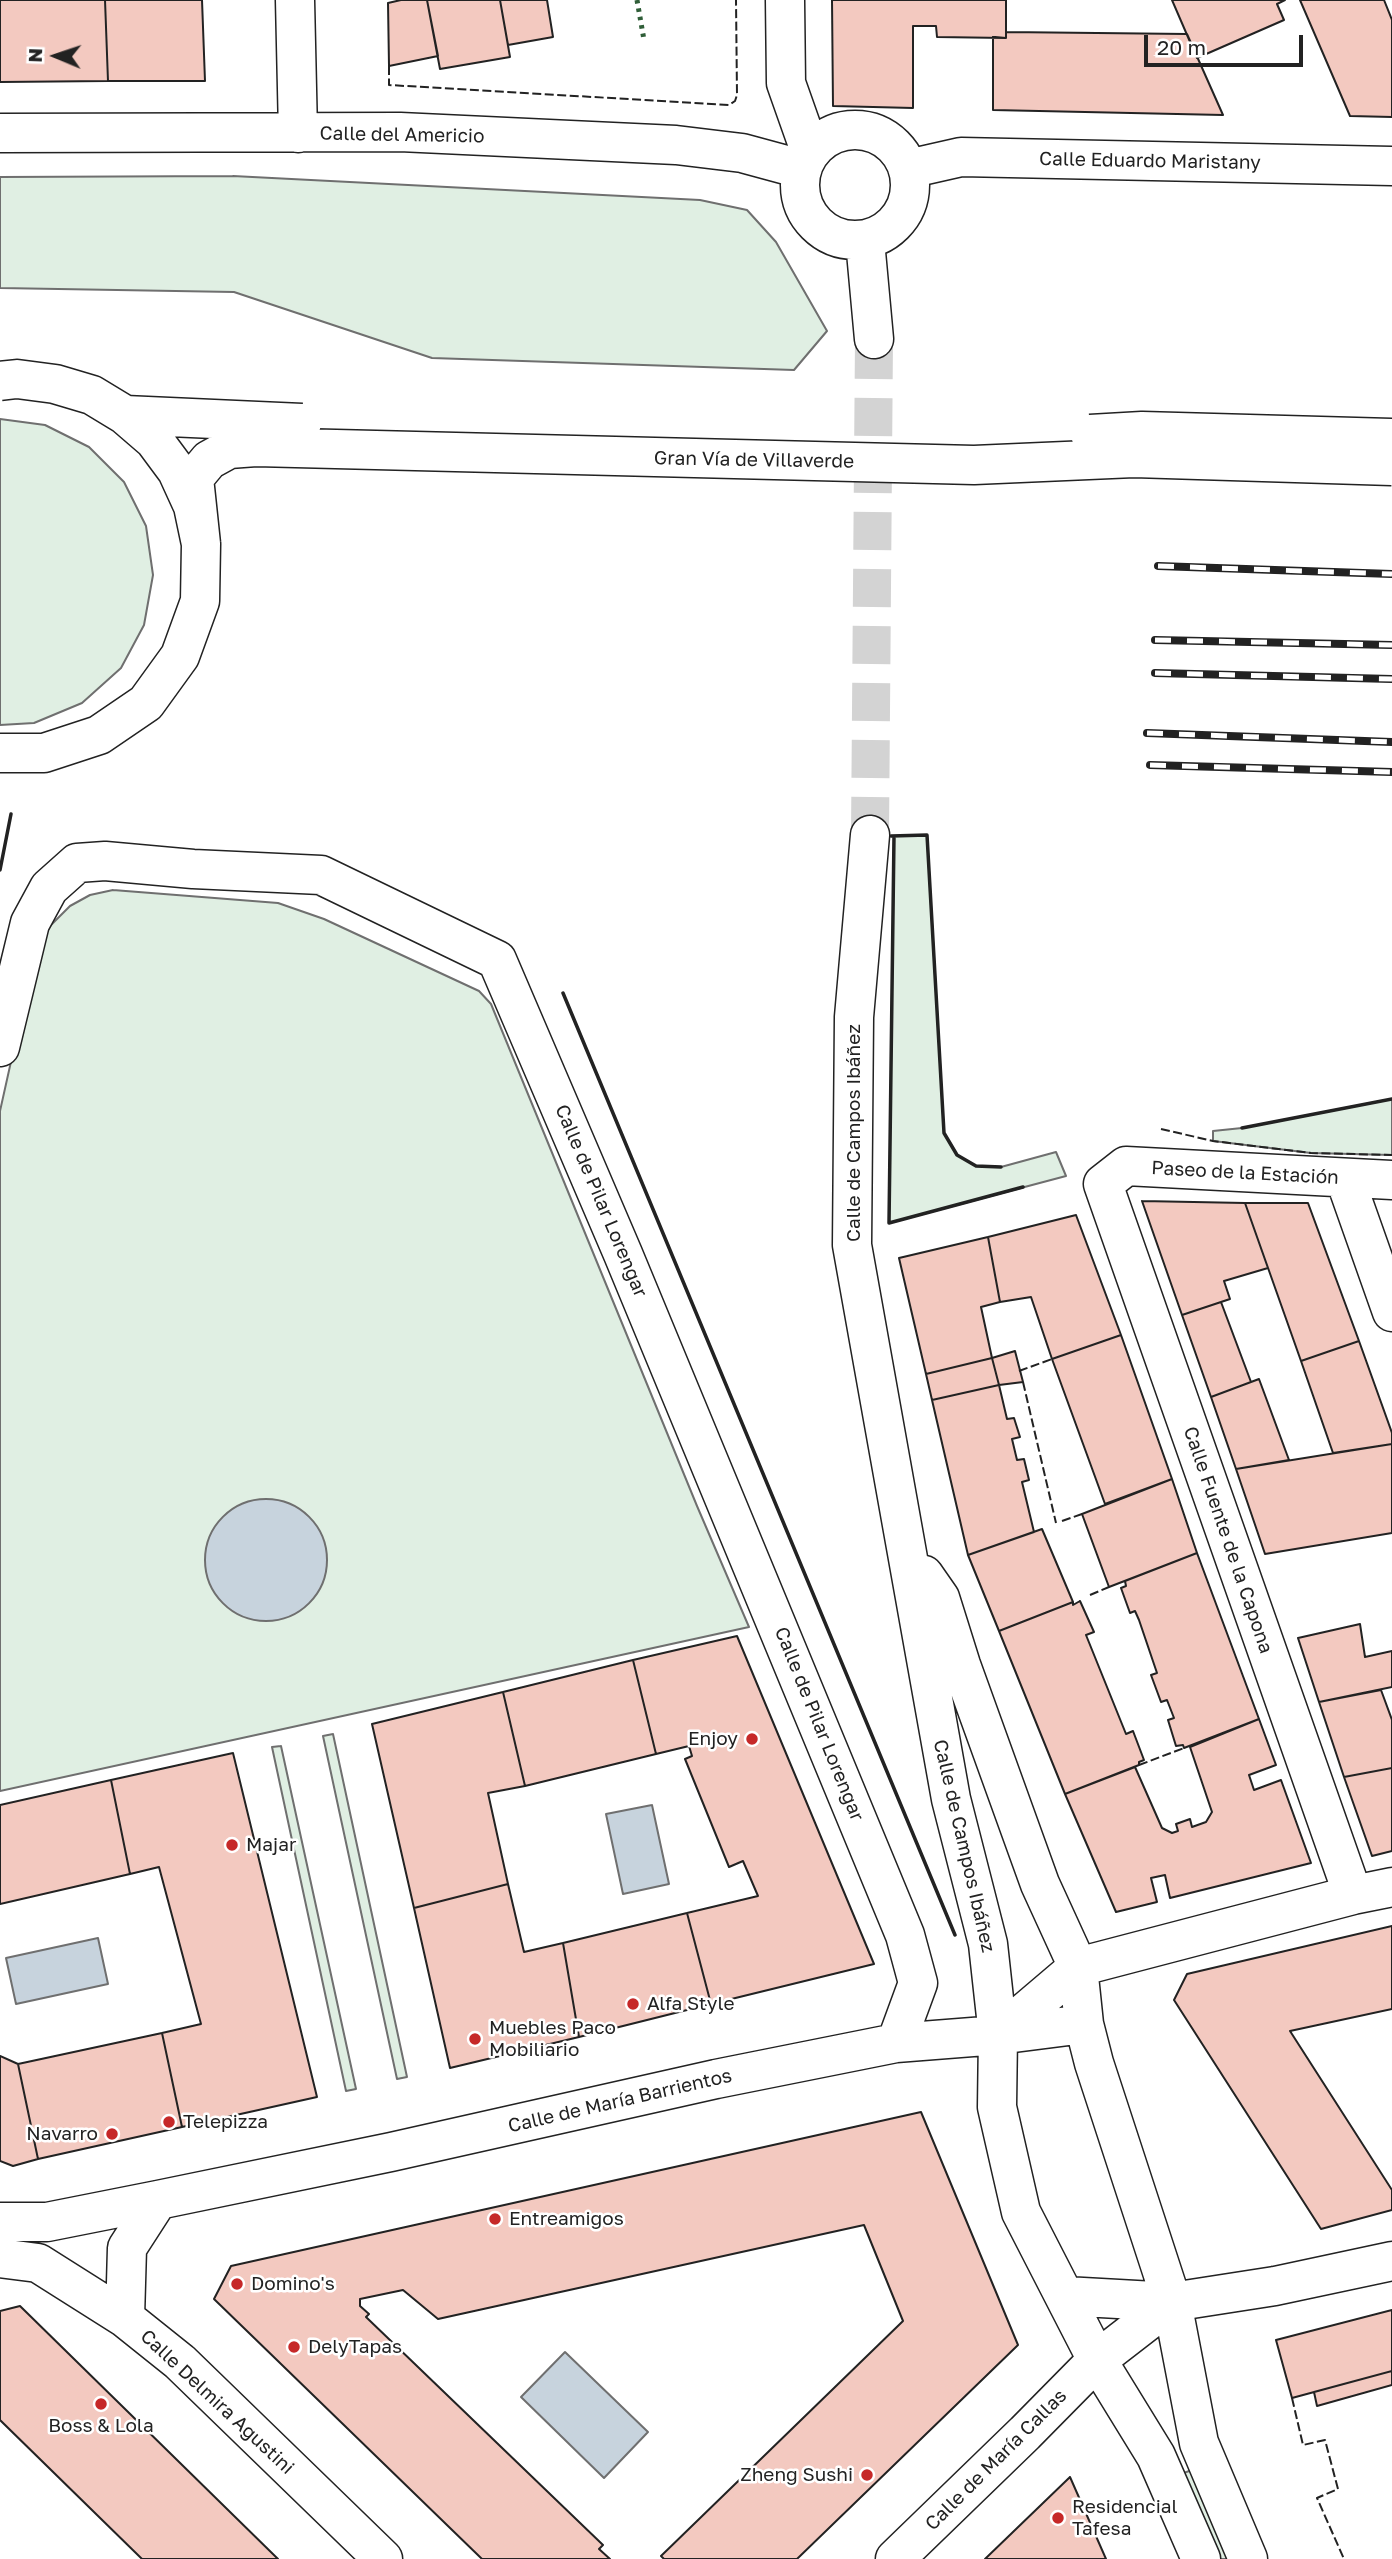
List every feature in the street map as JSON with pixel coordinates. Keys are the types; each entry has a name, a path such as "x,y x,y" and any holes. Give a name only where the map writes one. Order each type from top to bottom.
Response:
{"street":[{"path":"295,0 298,134"},
{"path":"785,0 786,83 805,160 803,207 828,235 865,241 893,227 909,200 908,169 891,143 864,130 834,133 805,160"},
{"name":"Calle del Americio","path":"0,133 400,132 676,145 805,160"},
{"name":"Calle Eduardo Maristany","path":"908,169 961,157 1392,166"},
{"path":"865,241 874,339"},
{"path":"0,381 17,379 55,384 92,395 125,415 154,440 177,471 193,506 201,544 200,601 180,656 146,702 99,735 44,753 0,753"},
{"name":"Gran Vía de Villaverde","path":"125,415 358,426 964,440 1142,431 1392,438"},
{"name":"Gran Vía de Villaverde","path":"201,544 194,478 209,460 229,449 256,447 974,465 1134,458 1392,466"},
{"name":"Calle de Campos Ibáñez","path":"870,835 854,1017 852,1237 951,1799 988,1944 998,2035"},
{"name":"Calle de Pilar Lorengar","path":"0,1047 30,923 49,888 77,863 105,861 193,869 321,874 497,960 629,1266 905,1935 918,1983 896,2043"},
{"name":"Paseo de la Estación","path":"1103,1184 1126,1166 1392,1180"},
{"path":"1345,1179 1392,1312"},
{"name":"Calle Fuente de la Capona","path":"1103,1184 1353,1895"},
{"name":"Calle de Campos Ibáñez","path":"908,1553 940,1598 961,1665 1040,1884 1078,1967"},
{"path":"1200,2559 1156,2456 1097,2360 1021,2212 997,2107 998,2035 1078,1967 1392,1887"},
{"path":"1078,1967 1084,2024 1094,2063 1172,2302 1199,2443 1248,2559"},
{"name":"Calle de María Barrientos","path":"0,2222 47,2222 158,2200 391,2152 716,2079 896,2043 998,2035 1084,2024"},
{"path":"125,2318 127,2248 158,2200"},
{"name":"Calle Delmira Agustini","path":"0,2239 125,2318 180,2362 383,2559"},
{"name":"Calle Delmira Agustini","path":"0,2258 37,2263"},
{"path":"1065,2296 1172,2302 1275,2286 1392,2261"},
{"name":"Calle de María Callas","path":"895,2559 1097,2360 1172,2302"}],"green space":[{"path":"233,176 700,200 747,210 776,242 827,331 794,370 432,358 234,292 0,288 0,177"},
{"path":"0,419 45,425 89,447 124,482 146,526 153,575 144,625 121,668 82,703 34,723 0,725"},
{"path":"927,835 944,1133 957,1155 976,1166 1001,1167 1056,1152 1066,1176 889,1223 894,836"},
{"path":"113,890 278,903 324,919 479,991 491,1004 749,1627 0,1791 0,1111 36,949 51,925 70,906 90,895"},
{"path":"1392,1099 1392,1155 1311,1153 1213,1141 1213,1131 1242,1128"},
{"path":"333,1734 407,2077 397,2079 323,1736"},
{"path":"281,1746 356,2089 346,2091 272,1747"},
{"path":"1195,2469 1234,2559 1211,2559 1175,2476"}],"shaded area":[{"path":"266,1499 290,1503 309,1517 323,1536 327,1560 323,1584 309,1603 290,1617 266,1621 242,1617 223,1603 209,1584 205,1560 209,1536 223,1517 242,1503"},
{"path":"652,1805 669,1884 623,1894 606,1814"},
{"path":"98,1938 108,1984 16,2004 6,1958"},
{"path":"565,2352 648,2432 604,2478 521,2397"}],"building":[{"path":"0,0 105,0 108,81 0,82"},
{"path":"105,0 202,0 205,81 108,81"},
{"path":"427,0 438,56 389,66 388,3"},
{"path":"427,0 500,0 510,57 440,69"},
{"path":"500,0 547,0 553,37 508,45"},
{"path":"832,0 1006,0 1006,38 937,37 936,26 913,26 913,108 833,106"},
{"path":"1172,0 1285,0 1277,4 1284,20 1197,58"},
{"path":"1300,0 1384,0 1392,20 1392,117 1350,116"},
{"path":"1006,32 1187,34 1223,115 993,110 993,37 1006,38"},
{"path":"1142,1201 1245,1203 1268,1268 1224,1281 1230,1299 1182,1315"},
{"path":"1245,1203 1308,1203 1359,1341 1301,1361"},
{"path":"1076,1215 1121,1335 1052,1359 1031,1297 1000,1302 988,1237"},
{"path":"988,1237 1000,1302 981,1307 992,1358 926,1374 899,1258"},
{"path":"1221,1302 1251,1382 1211,1397 1182,1315"},
{"path":"1121,1335 1172,1479 1105,1504 1052,1359"},
{"path":"1359,1341 1392,1433 1392,1444 1333,1453 1301,1361"},
{"path":"1015,1351 1023,1382 999,1385 992,1358"},
{"path":"992,1358 999,1385 932,1400 926,1374"},
{"path":"1259,1379 1289,1460 1236,1469 1211,1397"},
{"path":"999,1385 1007,1419 1014,1418 1020,1437 1012,1439 1017,1460 1024,1459 1029,1480 1022,1482 1034,1532 968,1555 932,1400"},
{"path":"1392,1444 1392,1533 1265,1554 1236,1469"},
{"path":"1172,1479 1197,1553 1109,1587 1082,1514"},
{"path":"1042,1529 1073,1602 999,1631 968,1555"},
{"path":"1197,1553 1259,1719 1184,1748 1183,1745 1176,1746 1168,1720 1174,1718 1167,1700 1161,1702 1151,1675 1157,1673 1139,1620 1135,1611 1130,1613 1121,1588 1126,1586 1125,1581"},
{"path":"1080,1601 1094,1632 1086,1635 1126,1734 1133,1731 1144,1760 1139,1762 1139,1765 1065,1794 999,1631"},
{"path":"1360,1624 1365,1657 1392,1651 1392,1687 1319,1702 1298,1638"},
{"path":"737,1636 874,1964 711,2004 687,1913 758,1896 743,1861 729,1867 685,1759 692,1756 689,1746 656,1754 633,1660"},
{"path":"633,1660 656,1754 525,1786 503,1692"},
{"path":"1381,1690 1392,1720 1392,1768 1344,1777 1319,1702"},
{"path":"503,1692 525,1786 488,1793 508,1884 414,1908 372,1724"},
{"path":"1259,1719 1276,1765 1249,1775 1254,1790 1281,1780 1311,1863 1170,1898 1165,1875 1151,1878 1157,1902 1116,1912 1065,1794 1135,1767 1162,1828 1172,1833 1178,1831 1176,1824 1190,1819 1192,1827 1206,1822 1212,1812 1190,1747"},
{"path":"233,1753 317,2097 182,2127 162,2033 201,2024 159,1867 130,1874 111,1780"},
{"path":"1392,1768 1392,1851 1372,1856 1344,1777"},
{"path":"111,1780 130,1874 0,1904 0,1805"},
{"path":"508,1884 524,1952 563,1943 579,2037 450,2068 414,1908"},
{"path":"687,1913 711,2004 579,2037 563,1943"},
{"path":"1392,1926 1392,2009 1290,2031 1392,2190 1392,2210 1321,2229 1174,2000 1187,1974"},
{"path":"162,2033 182,2127 38,2159 18,2064"},
{"path":"0,2056 18,2064 38,2159 13,2166 0,2161"},
{"path":"921,2112 1018,2345 797,2559 664,2559 661,2556 903,2321 864,2225 438,2319 403,2290 360,2299 360,2306 369,2314 366,2317 603,2545 599,2549 610,2559 482,2559 214,2299 231,2266"},
{"path":"20,2306 278,2559 142,2559 0,2420 0,2311"},
{"path":"1392,2310 1392,2371 1292,2398 1276,2340"},
{"path":"1392,2371 1392,2385 1317,2406 1314,2392"},
{"name":"Residencial Tafesa","path":"1070,2477 1106,2559 985,2559"}],"tunnel":[{"path":"870,835 874,339"}],"railway":[{"path":"1158,566 1392,574"},
{"path":"1155,640 1392,645"},
{"path":"1155,673 1392,679"},
{"path":"1147,733 1392,742"},
{"path":"1150,765 1392,772"}],"hedge":[{"path":"637,0 644,40"}],"fence":[{"path":"389,66 389,85 729,105 735,101 737,95 736,0"},
{"path":"1161,1129 1213,1141 1311,1153 1392,1155"},
{"path":"1019,1371 1052,1359"},
{"path":"1023,1382 1056,1523"},
{"path":"1062,1521 1082,1514"},
{"path":"1090,1595 1109,1587"},
{"path":"1139,1765 1184,1748"},
{"path":"1292,2398 1303,2445 1325,2440 1338,2489 1317,2498 1344,2559"}],"wall":[{"path":"0,870 11,814"},
{"path":"891,836 927,835 944,1133 957,1155 976,1166 1001,1167"},
{"path":"894,836 889,1223 1023,1187"},
{"path":"563,993 955,1935"},
{"path":"1242,1128 1392,1099"}],"place":[{"name":"Enjoy","path":"752,1739"},
{"name":"Majar","path":"232,1845"},
{"name":"Alfa Style","path":"633,2004"},
{"name":"Muebles Paco Mobiliario","path":"475,2039"},
{"name":"Telepizza","path":"169,2122"},
{"name":"Navarro","path":"112,2134"},
{"name":"Entreamigos","path":"495,2219"},
{"name":"Domino's","path":"237,2284"},
{"name":"DelyTapas","path":"294,2347"},
{"name":"Boss & Lola","path":"101,2404"},
{"name":"Zheng Sushi","path":"867,2475"},
{"name":"Residencial Tafesa","path":"1058,2518"}]}
